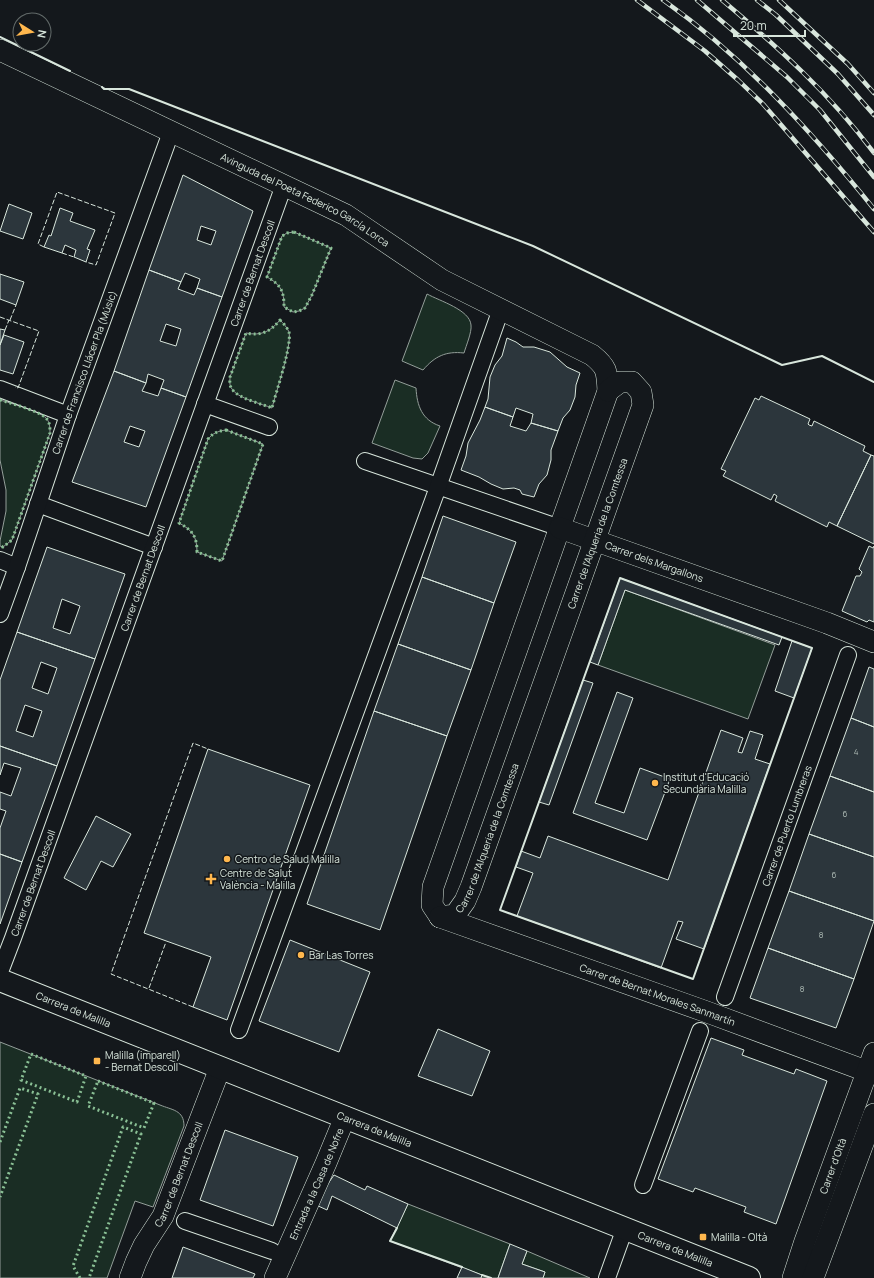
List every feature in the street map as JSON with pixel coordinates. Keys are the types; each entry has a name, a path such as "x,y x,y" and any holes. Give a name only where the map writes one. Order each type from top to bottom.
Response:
{"street":[{"name":"Avinguda del Poeta Federico García Lorca","path":"2,55 171,132 346,215 442,280 592,355 602,363"},
{"name":"Carrer de Francisco Llácer Pla (Músic)","path":"0,614 68,415 171,132"},
{"name":"Carrer de Bernat Descoll","path":"0,972 284,185"},
{"path":"239,1030 438,487 501,309"},
{"name":"Carrer de l'Alqueria de la Comtessa","path":"602,363 608,374 608,390 433,887 432,905 440,917 455,915 465,900 643,405 641,392 632,382 620,382 608,390"},
{"path":"0,390 68,415"},
{"path":"205,404 269,426"},
{"name":"Carrer dels Margallons","path":"365,461 828,623 874,642"},
{"path":"38,504 154,547"},
{"path":"0,560 17,567"},
{"name":"Carrer de Puerto Lumbreras","path":"725,997 848,655"},
{"name":"Carrer de Bernat Morales Sanmartín","path":"440,917 712,1014 872,1067"},
{"name":"Carrera de Malilla","path":"0,980 749,1278"},
{"path":"643,1185 700,1031"},
{"name":"Carrer d'Oltà","path":"793,1278 805,1240 872,1067"},
{"name":"Carrer de Bernat Descoll","path":"130,1278 144,1245 163,1216 220,1068"},
{"name":"Carrer d'Oltà","path":"813,1278 874,1114"},
{"name":"Entrada a la Casa de Nofre","path":"275,1278 279,1251 326,1163 345,1117"},
{"path":"186,1221 279,1251"},
{"path":"607,1278 625,1228"}],"green space":[{"path":"294,232 331,248 312,295 305,308 293,312 284,307 283,297 279,286 267,277 282,236 287,233"},
{"path":"427,294 460,310 466,315 471,328 464,353 446,354 436,358 423,370 402,361"},
{"path":"280,320 289,332 289,339 286,358 272,408 239,395 230,386 230,377 246,333 256,334 265,332 273,328"},
{"path":"395,380 416,388 419,406 422,412 429,420 440,426 428,453 422,459 413,458 372,443"},
{"path":"0,400 42,415 46,418 50,425 50,433 12,540 3,547 0,546 0,541 6,511 6,490 0,460"},
{"path":"226,430 263,444 222,561 197,552 193,534 179,523 208,439 216,433"},
{"path":"625,590 775,645 748,719 598,665"},
{"path":"0,1042 176,1111 182,1117 184,1126 153,1207 135,1201 107,1278 0,1278"},
{"path":"408,1204 510,1244 498,1278 481,1278 482,1275 390,1241"},
{"path":"527,1251 590,1278 543,1278 545,1272 522,1264"}],"building":[{"path":"183,175 253,211 222,297 197,288 200,279 185,273 181,282 149,270","holes":["201,226 216,231 211,245 197,240"]},
{"path":"9,204 32,213 23,239 0,231"},
{"path":"60,208 73,213 70,221 95,230 87,249 90,250 86,262 74,257 76,250 65,245 62,253 44,247 49,235 51,236"},
{"path":"149,270 181,282 178,289 194,295 197,288 222,297 186,397 161,388 164,380 148,374 146,383 114,371","holes":["166,324 181,329 176,346 160,341"]},
{"path":"0,274 24,282 16,305 0,299"},
{"path":"0,329 5,330 0,345"},
{"path":"4,335 24,342 13,374 0,370 0,345"},
{"path":"507,338 523,347 534,347 550,352 567,367 580,373 576,385 575,397 570,410 563,418 558,431 531,423 533,414 516,408 513,417 485,407 488,399 490,377 495,365 502,356"},
{"path":"114,371 146,383 142,391 158,396 161,388 186,397 146,507 72,482","holes":["130,426 145,431 139,447 124,442"]},
{"path":"761,396 810,419 809,425 812,426 814,421 865,446 863,451 871,455 837,526 829,522 827,527 775,501 777,496 774,494 771,500 723,476 726,471 721,469 755,398 759,400"},
{"path":"485,407 513,417 510,426 526,431 531,423 558,431 551,450 551,460 547,475 539,484 534,497 522,494 520,490 514,488 503,489 461,470 466,456 468,443"},
{"path":"871,455 874,456 874,544 837,526"},
{"path":"443,516 516,542 494,603 422,577"},
{"path":"869,546 873,548 874,546 874,622 869,620 867,622 842,611 856,576 860,576 862,572 859,569"},
{"path":"47,547 125,574 95,659 17,632","holes":["62,599 80,606 70,634 53,628"]},
{"path":"422,577 494,603 471,670 398,644"},
{"path":"620,578 782,637 779,645 625,590 598,665 590,662"},
{"path":"17,632 95,659 57,766 0,746 0,680","holes":["41,662 57,668 48,694 32,688","25,705 42,711 33,737 16,731"]},
{"path":"792,641 812,648 794,698 775,691"},
{"path":"398,644 471,670 447,736 374,711"},
{"path":"869,667 874,669 874,727 851,718"},
{"path":"583,680 593,683 549,805 539,802"},
{"path":"617,692 633,698 595,803 624,813 640,768 670,779 647,840 573,813"},
{"path":"374,711 447,736 380,930 307,904"},
{"path":"851,718 874,727 874,792 830,776"},
{"path":"721,730 743,738 738,752 742,753 750,731 763,735 755,759 770,764 704,949 676,939 683,922 678,921 661,968 517,916 533,873 516,867 521,851 540,858 548,836 668,880"},
{"path":"0,746 57,766 22,862 0,854 0,828 6,811 0,809 0,792 11,796 21,768 4,763 0,775"},
{"name":"Centre de Salut València - Malilla","path":"208,749 310,785 227,1020 193,1007 211,957 144,933"},
{"path":"830,776 874,792 874,857 809,834"},
{"path":"96,816 131,834 113,867 101,861 86,890 64,878"},
{"path":"809,834 874,857 874,921 789,891"},
{"path":"0,854 22,862 0,924"},
{"path":"789,891 874,921 854,979 768,948"},
{"path":"290,940 370,972 339,1052 259,1021"},
{"path":"768,948 854,979 836,1028 750,998"},
{"path":"438,1029 490,1051 472,1096 418,1076"},
{"path":"711,1038 744,1050 742,1055 794,1074 796,1069 827,1081 776,1224 744,1212 746,1207 695,1188 693,1192 658,1179"},
{"path":"225,1130 298,1157 273,1226 200,1200"},
{"path":"334,1175 365,1190 367,1186 408,1204 397,1228 332,1196 327,1210 316,1205 323,1191"},
{"path":"510,1244 527,1251 522,1264 545,1272 543,1278 498,1278"},
{"path":"183,1247 255,1274 253,1278 172,1278"},
{"path":"462,1267 482,1275 481,1278 457,1278"}],"railway":[{"path":"637,0 705,51 763,104 874,232"},
{"path":"663,0 693,22 721,46 776,97 826,152 874,209"},
{"path":"697,0 787,77 820,110 874,177"},
{"path":"722,0 763,35 821,91 840,111 874,153"},
{"path":"757,0 776,15 838,74 874,115"},
{"path":"779,0 848,64 874,93"}],"hedge":[{"path":"294,232 331,248 312,295 305,308 293,312 284,307 283,297 279,286 267,277 282,236 287,233 294,232"},
{"path":"280,320 289,332 289,339 286,358 272,408 239,395 230,386 230,377 246,333 256,334 265,332 273,328 280,320"},
{"path":"0,400 42,415 46,418 50,427 50,433 12,540 3,547 0,546"},
{"path":"226,430 263,444 222,561 197,552 193,534 179,523 208,439 212,435 226,430"},
{"path":"31,1054 86,1076 77,1102 21,1080 31,1054"},
{"path":"98,1081 154,1103 144,1128 88,1106 98,1081"},
{"path":"0,1142 20,1088 38,1094 0,1197"},
{"path":"80,1278 73,1266 123,1127 141,1134 89,1278"}],"fence":[{"path":"44,247 38,244 57,192 115,213 96,265 86,262"},
{"path":"62,253 74,257"},
{"path":"10,320 16,305"},
{"path":"0,317 39,331 18,388 15,387"},
{"path":"5,330 9,320"},
{"path":"193,1007 111,974 193,743 208,749"},
{"path":"149,988 166,942"}],"wall":[{"path":"0,37 70,71"},
{"path":"102,87 104,89 129,89 533,246 782,365 822,356 874,382"},
{"path":"620,578 812,648 693,979 500,910 620,578"},
{"path":"397,1228 390,1241 462,1267"},
{"path":"482,1275 491,1278"}],"place":[{"name":"Institut d'Educació Secundària Malilla","path":"655,783"},
{"name":"Centro de Salud Malilla","path":"227,859"},
{"name":"Centre de Salut València - Malilla","path":"211,879"},
{"name":"Bar Las Torres","path":"301,955"},
{"name":"Malilla (imparell) - Bernat Descoll","path":"97,1061"},
{"name":"Malilla - Oltà","path":"703,1237"}]}
